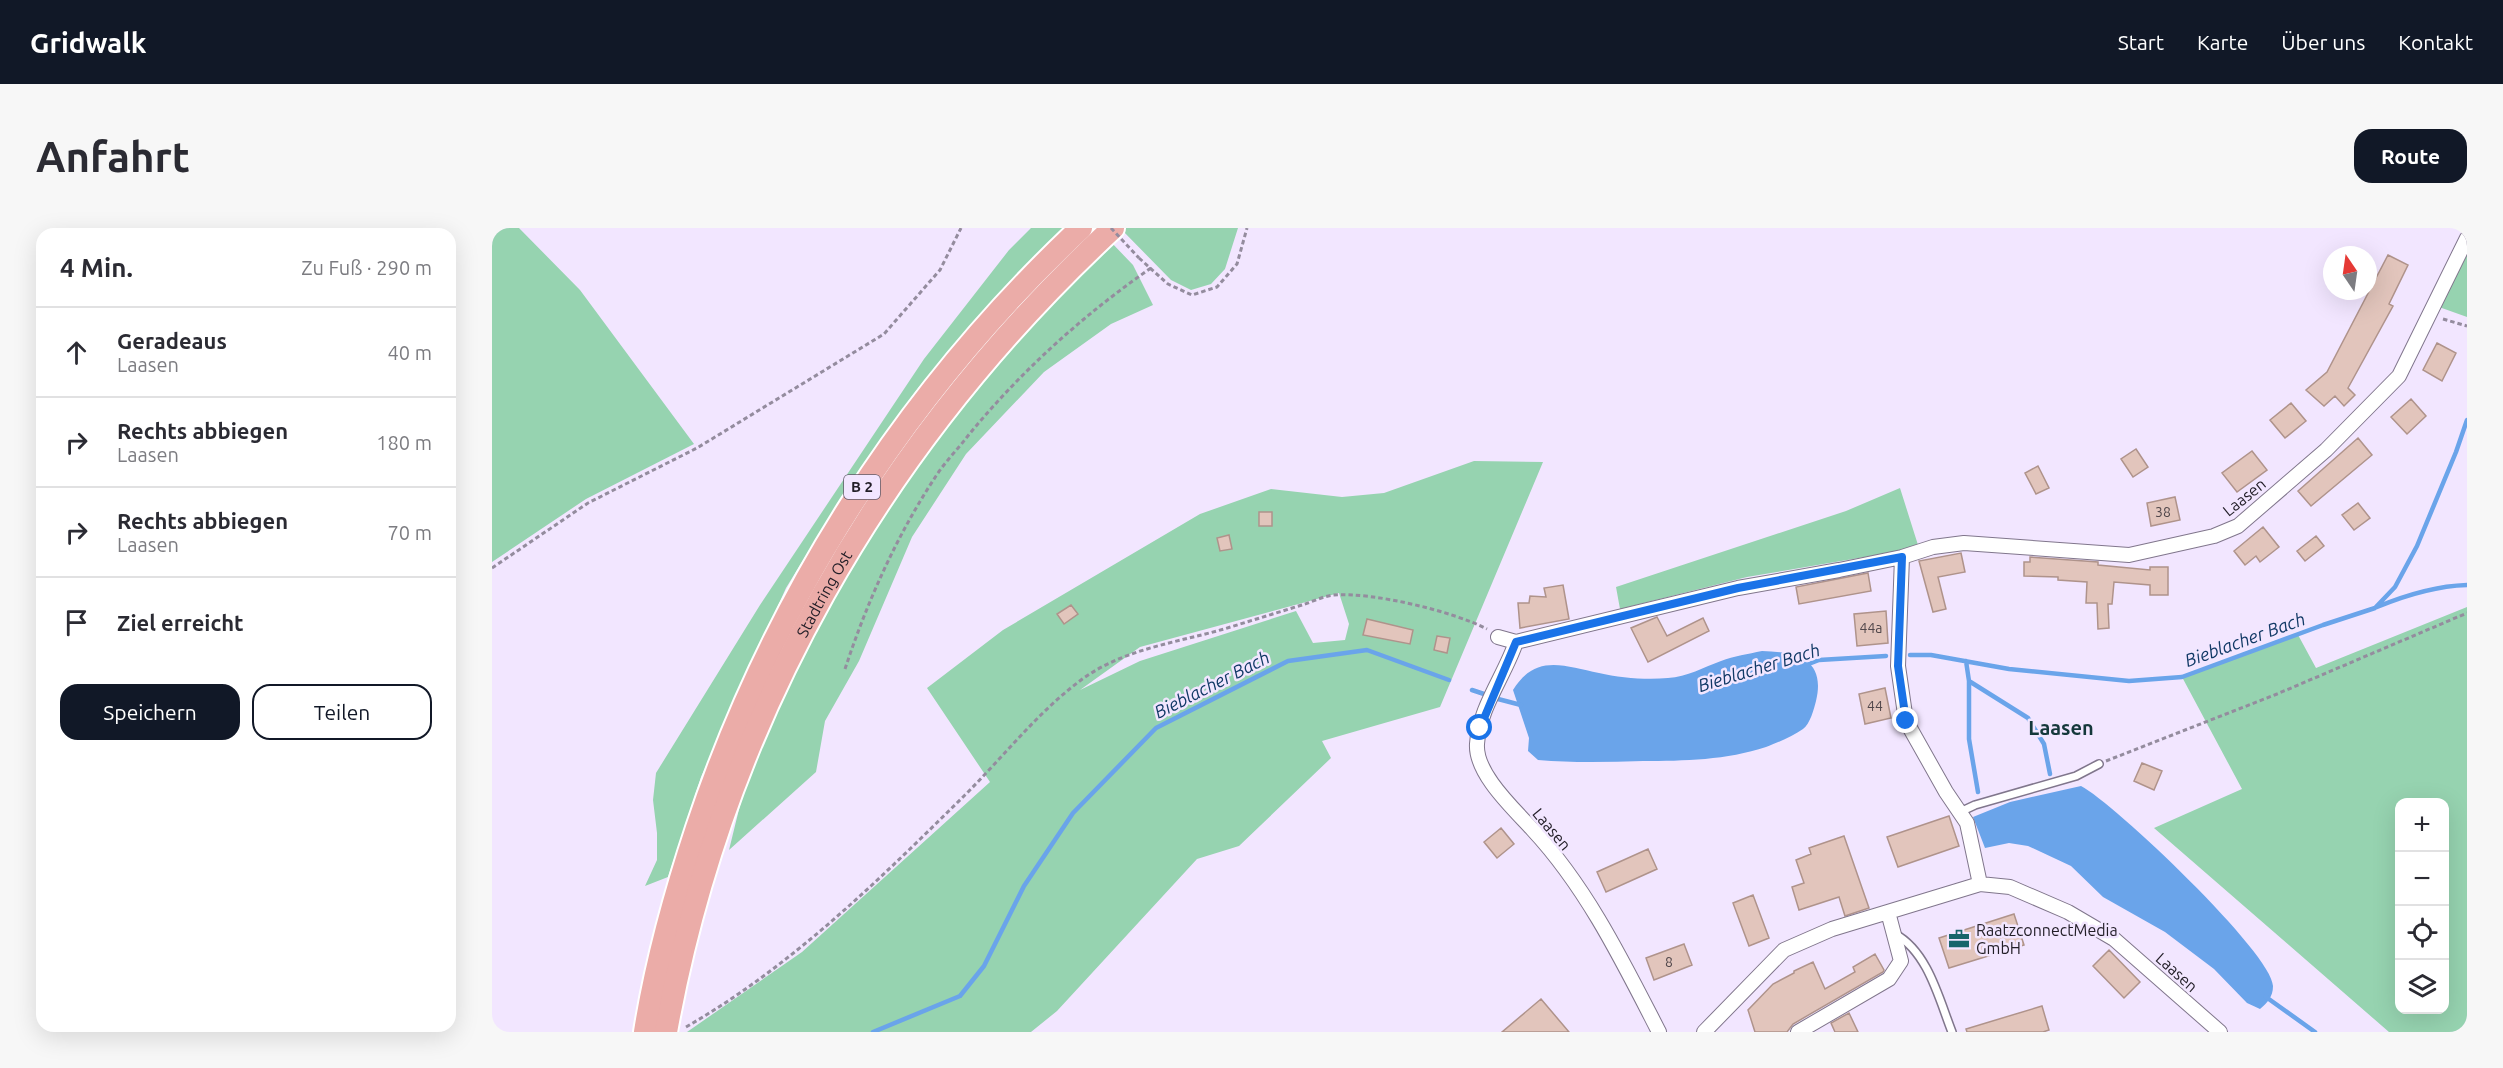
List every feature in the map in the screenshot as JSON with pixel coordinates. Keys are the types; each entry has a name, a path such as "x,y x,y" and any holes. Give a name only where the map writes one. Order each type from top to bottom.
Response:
{"highway":[{"name":"Stadtring Ost","path":"676,1030 682,953 703,877 722,785 747,695 781,626 818,557 906,423 1013,295 1081,228"},
{"name":"Stadtring Ost","path":"645,1032 662,947 680,883 722,785 764,710 801,634 870,513 935,421 1020,319 1112,228"}],"street":[{"name":"Laasen","path":"1498,638 1516,642 1738,588 1902,557 1933,547 1964,543 2129,555 2214,536 2238,526 2326,450 2399,376 2467,238"},
{"path":"1902,557 1898,666 1906,721 1967,823 1980,884"},
{"name":"Laasen","path":"1516,642 1480,728 1477,745 1479,759 1491,782 1535,832 1593,913 1628,971 1659,1032"},
{"name":"Laasen","path":"1704,1032 1784,950 1832,929 1980,884 2010,887 2068,912 2114,939 2220,1032"},
{"path":"1798,1032 1889,979 1900,961 1888,912"}],"lane":[{"path":"1960,812 1975,805 2076,776 2099,764"},
{"path":"1895,934 1916,951 1937,992 1952,1032"}],"path":[{"path":"492,568 588,503 697,448 884,334 940,270 961,228"},
{"path":"1112,228 1139,258 1168,284 1192,295 1217,287 1237,264 1247,228"},
{"path":"845,669 868,604 909,521 937,475 993,405 1054,346 1126,285 1151,268"},
{"path":"2428,314 2467,326"},
{"path":"676,1030 757,982 799,950 856,899 965,794 1039,718 1081,680 1120,658 1152,646 1223,629 1332,595 1397,602 1446,613 1470,621 1498,638"},
{"path":"2099,764 2277,694 2467,613"}],"green space":[{"path":"492,228 519,228 580,290 694,444 586,499 492,562"},
{"path":"1031,228 1066,228 1031,261 974,322 919,387 851,482 786,588 701,777 668,877 645,886 657,860 653,800 656,773 760,605 924,359 1009,250"},
{"path":"1238,228 1225,269 1211,284 1191,290 1171,280 1121,229"},
{"path":"1109,240 1133,265 1153,305 1111,324 1044,372 966,454 912,537 859,661 825,721 816,772 729,850 743,793 786,690 845,574 947,416"},
{"path":"2467,248 2467,317 2439,307"},
{"path":"1474,461 1543,462 1440,707 1322,741 1331,758 1239,846 1197,859 1057,1011 1031,1032 687,1032 802,952 990,782 927,688 1003,630 1200,514 1271,489 1342,497 1384,493","holes":["1339,593 1349,624 1345,640 1313,643 1296,611 1140,661 1080,690 1140,647"]},
{"path":"1900,488 1918,545 1894,552 1747,577 1620,609 1616,587 1846,511"},
{"path":"2467,607 2467,1032 2389,1032 2154,828 2242,789 2182,677 2297,633 2316,668"}],"water":[{"path":"1762,651 1797,656 1813,667 1817,676 1816,701 1808,724 1790,737 1766,747 1736,755 1674,761 1551,761 1538,760 1528,751 1529,738 1513,690 1531,671 1552,665 1607,675 1651,679 1668,678 1689,674 1715,663"},
{"path":"2081,786 2099,798 2156,848 2221,913 2248,944 2266,969 2273,986 2269,999 2260,1009 2247,1003 2214,969 2165,932 2103,897 2071,866 2028,846 2009,843 1985,848 1973,817 2010,802"}],"building":[{"path":"2388,255 2408,265 2389,304 2393,306 2348,388 2355,395 2344,406 2335,396 2324,406 2306,390 2327,372 2365,300 2377,300 2377,276"},
{"path":"2437,343 2456,353 2442,381 2423,370"},
{"path":"2411,399 2426,416 2407,434 2391,417"},
{"path":"2291,403 2306,421 2285,438 2270,420"},
{"path":"2358,438 2372,455 2311,506 2298,491"},
{"path":"2136,449 2148,467 2133,477 2121,459"},
{"path":"2252,451 2267,470 2237,492 2222,473"},
{"path":"2038,466 2049,488 2036,494 2025,473"},
{"path":"2175,497 2180,520 2151,526 2147,503"},
{"path":"2358,503 2370,518 2354,530 2342,515"},
{"path":"1259,512 1272,512 1272,526 1259,526"},
{"path":"2263,527 2279,547 2260,562 2256,556 2245,565 2234,551"},
{"path":"1229,535 1232,549 1220,551 1217,538"},
{"path":"2316,536 2324,546 2305,561 2297,551"},
{"path":"1961,553 1965,572 1938,577 1946,609 1933,612 1919,561"},
{"path":"2030,557 2098,562 2098,565 2150,570 2150,567 2168,567 2168,595 2150,595 2150,585 2114,582 2112,604 2108,604 2109,628 2098,629 2097,603 2086,603 2087,582 2058,580 2058,577 2024,576 2024,562 2030,562"},
{"path":"1868,573 1871,591 1799,604 1796,587"},
{"path":"1563,585 1569,619 1520,628 1518,603 1529,603 1530,596 1546,597 1544,588"},
{"path":"1071,605 1078,614 1064,624 1057,614"},
{"path":"1886,611 1888,643 1857,646 1854,614"},
{"path":"1657,617 1667,636 1703,618 1709,631 1648,662 1631,628"},
{"path":"1367,619 1413,630 1410,644 1363,635"},
{"path":"1437,636 1450,638 1447,653 1434,650"},
{"path":"1885,688 1891,718 1865,724 1859,694"},
{"path":"2142,763 2162,771 2154,790 2134,781"},
{"path":"1949,816 1959,846 1898,867 1887,837"},
{"path":"1501,828 1514,844 1497,858 1484,842"},
{"path":"1844,836 1869,908 1845,916 1839,897 1799,910 1792,887 1804,883 1796,860 1811,854 1809,848"},
{"path":"1648,849 1657,869 1606,892 1597,872"},
{"path":"1753,895 1769,938 1749,946 1733,903"},
{"path":"2014,914 2024,945 1949,968 1939,938"},
{"path":"1684,944 1692,965 1654,980 1646,958"},
{"path":"2109,950 2140,982 2124,998 2093,966"},
{"path":"1875,954 1883,972 1793,1024 1787,1032 1755,1032 1748,1010 1773,984 1813,962 1825,989 1855,972 1853,967"},
{"path":"1541,999 1569,1032 1502,1032"},
{"path":"2042,1006 2049,1030 2043,1032 1967,1032 1966,1029"},
{"path":"1849,1013 1858,1032 1835,1032 1831,1023"}],"waterway":[{"name":"Bieblacher Bach","path":"1910,655 1931,655 2009,669 2129,681 2182,677 2375,608 2395,587 2417,546 2467,420"},
{"path":"2377,607 2421,592 2467,585"},
{"name":"Bieblacher Bach","path":"873,1032 960,996 984,966 1024,886 1073,813 1156,728 1288,661 1367,650 1449,680"},
{"name":"Bieblacher Bach","path":"1806,665 1819,660 1886,656"},
{"path":"1966,661 1969,681 2028,718 2044,744 2050,774"},
{"path":"1969,681 1969,739 1978,792"},
{"name":"Bieblacher Bach","path":"1472,690 1487,695"},
{"name":"Bieblacher Bach","path":"1498,699 1521,705"},
{"path":"2266,997 2315,1032"}],"place":[{"name":"RaatzconnectMedia GmbH","path":"1959,939"}],"district":[{"name":"Laasen","path":"2061,728"}],"route":[{"path":"1480,728 1516,642 1738,588 1902,557 1898,666 1906,721"}]}
